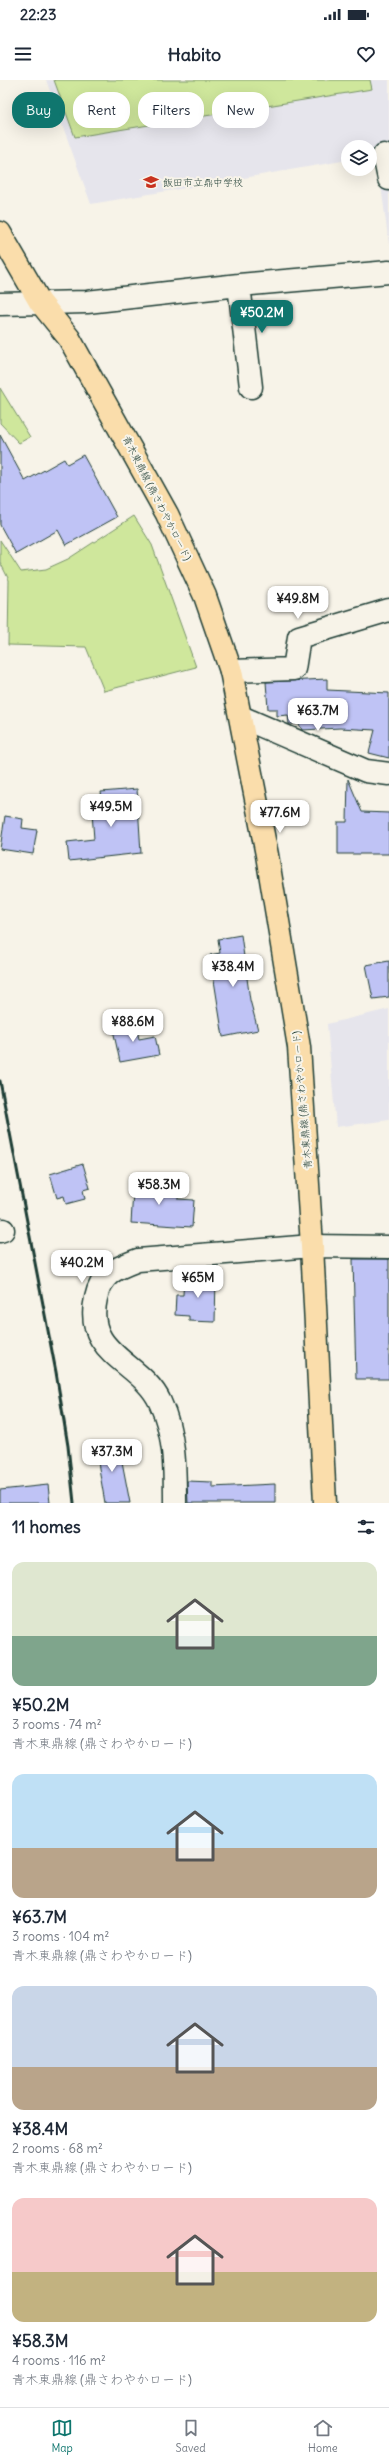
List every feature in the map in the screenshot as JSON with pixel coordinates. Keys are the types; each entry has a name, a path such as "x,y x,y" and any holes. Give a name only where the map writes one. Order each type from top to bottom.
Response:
{"main road":[{"name":"青木東鼎線 (鼎さわやかロード)","path":"0,233 40,302 69,338 168,514 205,596 231,671 267,855 299,1047 312,1246 325,1503"}],"street":[{"path":"384,155 389,179"},
{"path":"0,304 87,302 239,285 389,272"},
{"path":"239,285 251,387"},
{"path":"231,671 294,669 299,637 389,610"},
{"path":"241,718 366,771 389,774"},
{"path":"175,1503 175,1463 171,1433 160,1401 145,1379 118,1360 106,1348 96,1329 94,1308 98,1290 113,1269 138,1260 312,1246 389,1247"}],"shaded area":[{"name":"飯田市立鼎中学校","path":"46,80 389,80 389,245 377,156 377,140 341,140 341,161 91,204 63,128 65,128 65,92 50,92"},
{"path":"389,1009 389,1120 336,1127 327,1024"}],"green space":[{"path":"54,80 370,80 372,89 269,106 269,92 212,92 212,115 204,116 204,92 138,92 138,127 75,137 65,110 65,92 58,92"},
{"path":"0,388 30,437 19,443 0,423"},
{"path":"134,516 152,545 196,667 104,691 86,647 8,645 9,580 0,562 0,540 21,572 46,569 68,559"}],"building":[{"path":"0,435 25,481 64,459 67,464 83,455 117,517 66,545 58,530 16,554 0,525"},
{"path":"327,679 327,690 389,693 389,758 369,753 375,730 340,728 302,730 299,724 289,724 288,715 277,716 277,709 268,709 266,682"},
{"path":"348,779 362,812 389,813 389,854 338,854 338,822 347,822"},
{"path":"137,789 141,853 69,861 67,842 94,839 91,800 102,799 101,792"},
{"path":"5,816 23,819 22,828 37,830 33,854 0,849"},
{"path":"241,935 250,1000 258,1030 223,1037 210,955 220,953 218,939"},
{"path":"389,961 389,997 373,999 366,965"},
{"path":"135,1020 139,1039 155,1036 159,1055 120,1062 112,1025"},
{"path":"83,1164 90,1188 83,1190 85,1199 66,1204 64,1196 57,1198 50,1174"},
{"path":"134,1175 152,1176 151,1189 178,1191 178,1199 194,1200 192,1227 131,1223"},
{"path":"353,1259 389,1259 389,1379 356,1379"},
{"path":"184,1276 216,1278 215,1322 189,1321 189,1316 175,1315 176,1295 183,1295"},
{"path":"118,1441 130,1503 105,1503 95,1445"},
{"path":"187,1481 212,1482 212,1487 275,1484 275,1503 188,1503"},
{"path":"48,1485 50,1503 0,1503 0,1490"}],"railway":[{"path":"0,1081 56,1372 68,1446 74,1503"}],"place":[{"name":"飯田市立鼎中学校","path":"151,182"}]}
